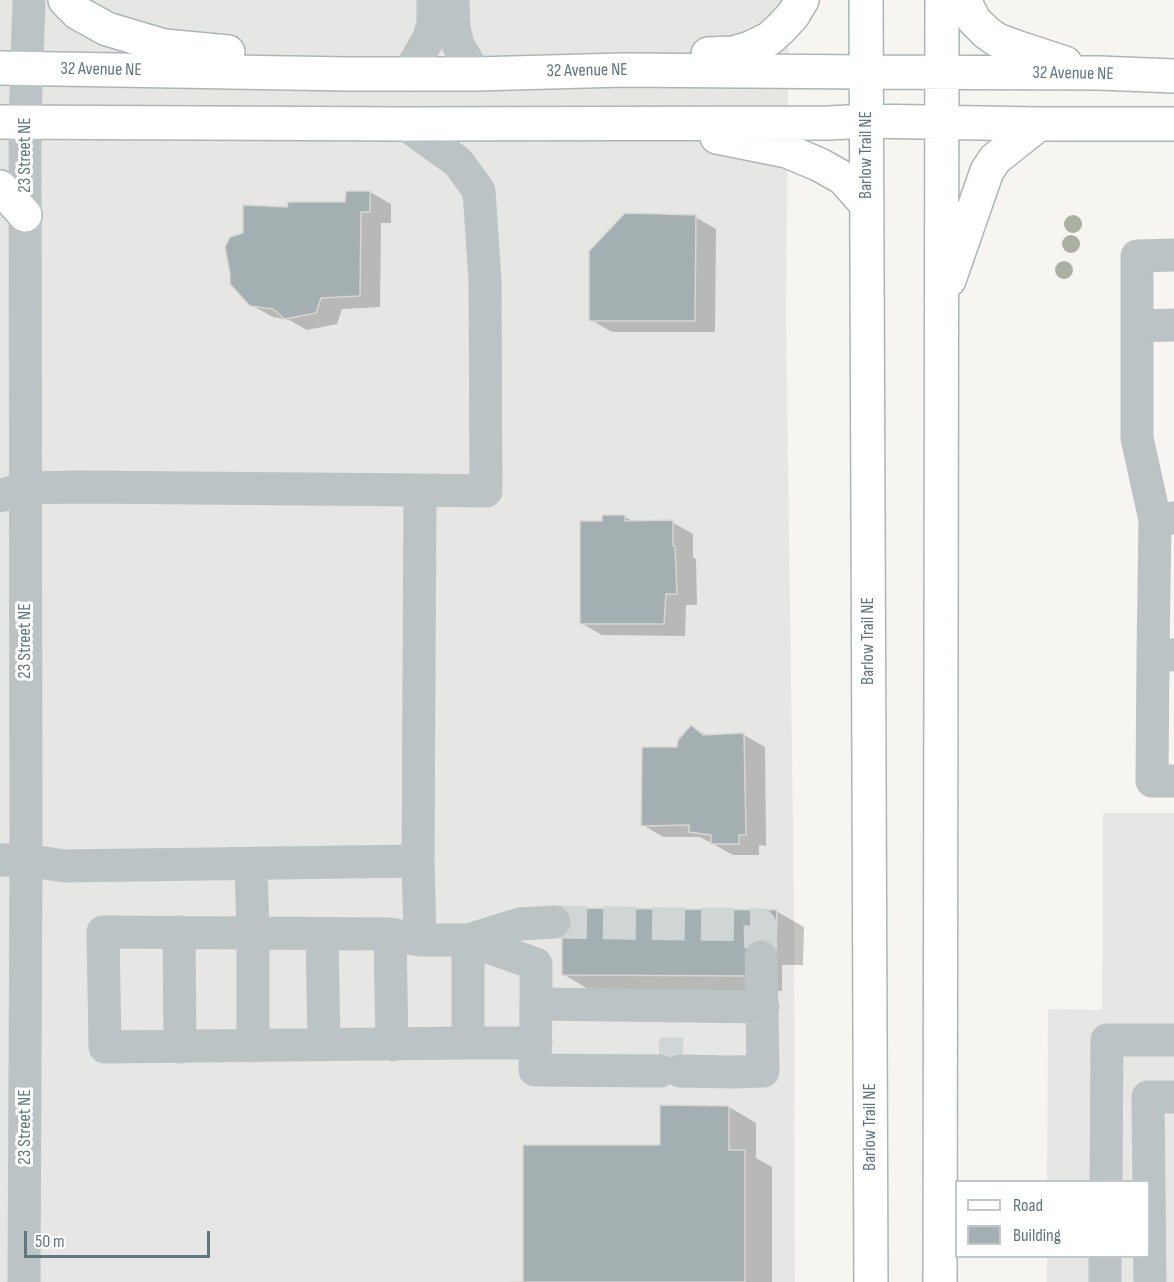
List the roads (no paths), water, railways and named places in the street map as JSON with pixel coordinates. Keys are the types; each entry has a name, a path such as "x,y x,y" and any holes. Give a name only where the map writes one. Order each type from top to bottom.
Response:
{"main road":[{"path":"65,0 78,13 107,29 164,46 232,52 348,74"},
{"path":"623,70 661,56 733,53 750,48 769,39 781,28 793,15 802,0"},
{"name":"Barlow Trail NE","path":"866,0 871,1282"},
{"path":"940,1282 942,0"},
{"path":"964,0 974,20 997,40 1098,73"},
{"name":"32 Avenue NE","path":"14,68 348,74 476,74 623,70 1098,73 1174,76"},
{"path":"12,122 1174,124"},
{"path":"636,122 787,151 843,178 867,205"},
{"path":"941,302 987,171 995,159 1039,124"},
{"path":"0,187 25,215"}],"street":[{"name":"23 Street NE","path":"16,1277 12,1142 12,492 25,215 12,122 14,68 29,0"},
{"path":"408,74 429,38 433,23 433,0"},
{"path":"453,0 454,28 458,45 476,74"},
{"path":"12,492 150,487 486,491 485,280 479,191 458,162 405,124"},
{"path":"1174,255 1137,256 1137,438 1164,519 1164,655 1152,781 1174,781"},
{"path":"1137,326 1174,326"},
{"path":"392,1045 405,937 418,861 420,490"},
{"path":"13,860 64,866 418,861"},
{"path":"251,864 253,1046"},
{"path":"468,940 520,924 555,922"},
{"path":"542,1057 536,1004 536,964 468,940 322,934 103,932 105,1047 468,1043 542,1057 555,1054 671,1063 731,1072 763,1071 761,957"},
{"path":"179,932 180,1047"},
{"path":"322,934 324,1045"},
{"path":"468,940 468,1043"},
{"path":"536,1004 763,1006"},
{"path":"1106,1180 1107,1040 1174,1040"},
{"path":"1149,1180 1148,1096 1174,1097"},
{"path":"1105,1258 1105,1282"},
{"path":"1150,1258 1150,1282"}],"tunnel":[{"path":"554,922 760,925 761,957"},
{"path":"659,1054 683,1054"}]}
